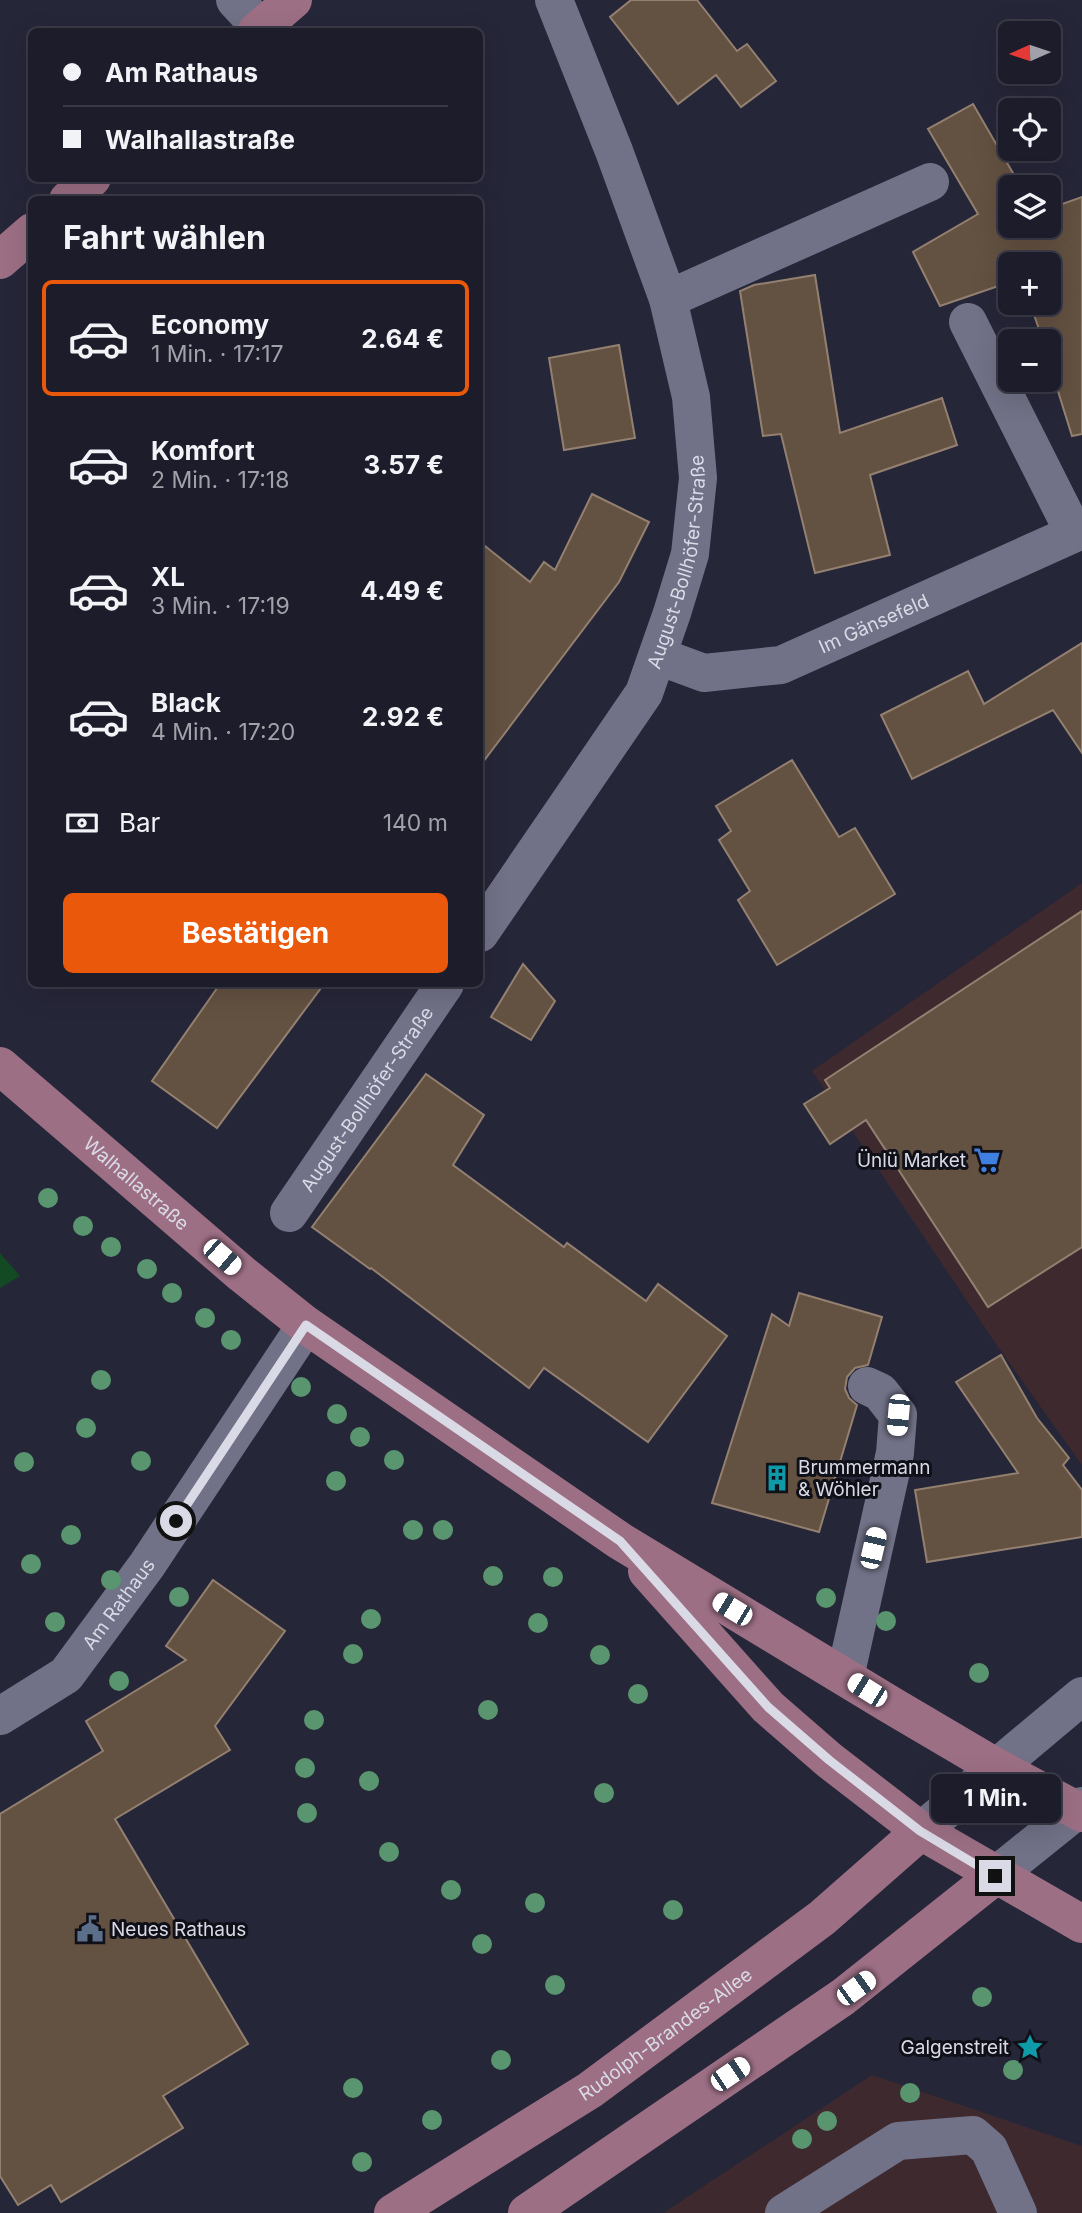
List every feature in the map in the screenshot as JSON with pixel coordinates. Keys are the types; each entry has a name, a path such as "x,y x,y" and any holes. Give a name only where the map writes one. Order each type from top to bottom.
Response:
{"main road":[{"path":"260,28 293,0"},
{"path":"72,196 88,182"},
{"path":"0,260 28,236"},
{"name":"Walhallastraße","path":"0,1066 242,1274 306,1325 620,1541 996,1767 1080,1810"},
{"name":"Walhallastraße","path":"620,1541 768,1707 829,1760 920,1831 1082,1924"},
{"name":"Rudolph-Brandes-Allee","path":"393,2213 590,2090 822,1918 920,1831"},
{"path":"527,2213 843,1997 995,1876"}],"street":[{"path":"235,0 256,28"},
{"name":"August-Bollhöfer-Straße","path":"483,929 644,692 690,554 698,478 691,397 668,299 614,151 554,0"},
{"path":"668,299 930,182"},
{"path":"968,322 1078,532"},
{"name":"Im Gänsefeld","path":"658,656 704,673 781,665 1078,532"},
{"name":"August-Bollhöfer-Straße","path":"289,1213 443,987"},
{"name":"Am Rathaus","path":"0,1716 65,1675 147,1565 306,1325"},
{"path":"845,1677 895,1453 898,1415 880,1392 867,1386"},
{"path":"920,1831 1082,1696"},
{"path":"995,1876 1080,1810"},
{"path":"784,2213 898,2141 973,2135 989,2148 1018,2213"}],"shaded area":[{"name":"Ünlü Market","path":"1082,883 1082,1465 996,1344 812,1071"},
{"path":"872,2075 1082,2146 1082,2213 663,2213"}],"green space":[{"path":"0,1253 20,1276 0,1288"}],"building":[{"path":"631,0 697,0 737,51 747,44 776,81 741,107 716,75 678,104 610,17"},
{"path":"973,104 998,147 998,161 1006,161 1014,175 998,175 998,238 1061,238 1061,204 1082,197 1082,434 1072,436 1058,392 1061,392 1061,329 1039,329 1034,315 1061,315 1061,252 998,252 998,286 940,306 913,252 978,214 928,129"},
{"path":"815,275 840,433 942,398 957,445 870,475 890,555 815,573 781,434 763,436 740,291 754,285"},
{"path":"619,345 635,438 564,450 549,358"},
{"path":"592,494 649,522 619,582 483,762 483,544 530,582 544,562 555,570"},
{"path":"1082,643 1082,753 1053,710 912,779 881,715 968,671 984,704"},
{"path":"792,760 839,837 855,828 895,894 777,965 738,900 750,891 719,840 731,831 716,806"},
{"name":"Ünlü Market","path":"1082,911 1082,1247 988,1307 866,1120 830,1144 804,1104 830,1088 825,1080"},
{"path":"523,964 555,1001 531,1040 491,1017"},
{"path":"218,987 322,987 217,1128 152,1081"},
{"path":"426,1074 484,1115 453,1165 564,1247 567,1243 646,1301 658,1284 727,1336 648,1442 544,1368 529,1388 371,1268 312,1227"},
{"path":"799,1293 882,1317 868,1365 855,1368 847,1377 845,1389 849,1398 857,1405 819,1532 712,1503 772,1314 789,1326"},
{"path":"1001,1355 1037,1418 1069,1458 1063,1465 1082,1490 1082,1537 927,1562 915,1490 1018,1473 956,1382"},
{"name":"Neues Rathaus","path":"213,1580 285,1631 215,1726 230,1750 115,1819 248,2044 163,2096 183,2128 61,2202 51,2185 18,2205 0,2176 0,1814 103,1751 86,1721 186,1660 166,1646"}],"place":[{"name":"Ünlü Market","path":"987,1160"},
{"name":"Brummermann & Wöhler","path":"777,1478"},
{"name":"Neues Rathaus","path":"90,1929"},
{"name":"Galgenstreit","path":"1030,2047"}],"route":[{"path":"176,1521 306,1325 620,1541 768,1707 829,1760 920,1831 995,1876"}]}
